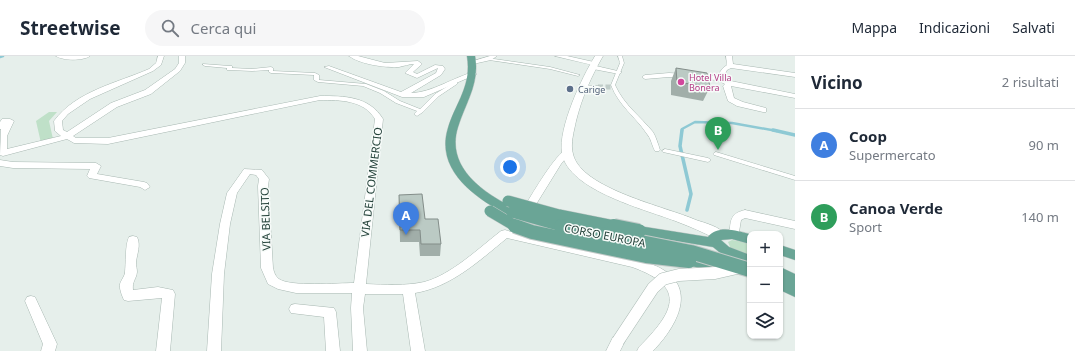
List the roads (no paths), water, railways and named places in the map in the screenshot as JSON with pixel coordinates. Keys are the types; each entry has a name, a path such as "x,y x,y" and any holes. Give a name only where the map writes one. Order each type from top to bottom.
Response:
{"main road":[{"path":"472,59 474,74 450,138 451,156 455,166 476,197 490,211 512,225 532,232 646,256 746,268"},
{"name":"CORSO EUROPA","path":"467,182 487,198 557,226 698,253 746,268"},
{"path":"510,207 693,240 734,235 747,238"},
{"path":"715,238 724,250 747,260"},
{"path":"783,251 795,255"},
{"path":"783,274 795,280"},
{"path":"783,285 795,291"}],"street":[{"path":"59,56 88,56"},
{"path":"66,137 58,131 57,127 58,121 66,109 84,99 155,68 160,62 161,56"},
{"name":"VIA DEL COMMERCIO","path":"0,127 4,121 10,121 2,132 3,153 66,137 114,105 148,92 178,70 182,63 182,56"},
{"path":"352,56 386,65 416,62 419,64 408,73 413,76 425,73 438,66 441,67 442,69 439,74 402,96"},
{"path":"558,56 567,57 619,72"},
{"path":"531,204 557,163 566,153 568,137 582,86 599,56"},
{"path":"620,56 622,63 612,87 624,105 651,134 657,150"},
{"path":"729,56 730,66"},
{"path":"472,59 491,57 578,75"},
{"path":"206,65 246,70 271,68 271,72 315,74 317,75 316,80 318,81 364,85 382,92 419,113 437,95 455,84 455,81"},
{"path":"719,78 725,69 730,66 795,75"},
{"path":"327,67 402,96 421,95 455,81 463,76 474,74"},
{"path":"645,77 669,75 719,78 729,84 795,96"},
{"path":"729,84 727,86 731,98 740,104 763,110"},
{"path":"582,86 598,86"},
{"name":"VIA DEL COMMERCIO","path":"66,137 74,140 86,141 121,139 316,99 346,100 366,106 375,112 379,119 358,288"},
{"path":"665,151 708,160"},
{"path":"566,153 574,167 599,188 619,198 661,213 715,238"},
{"path":"716,154 795,178"},
{"path":"0,163 22,165 96,166 92,176 140,184 144,185 145,187"},
{"path":"0,168 22,165"},
{"name":"VIA BELSITO","path":"214,351 218,274 226,217 232,193 247,171 258,172 264,179 263,186 267,268 270,279 279,285 309,289 358,288"},
{"path":"734,235 736,218 745,214 795,225"},
{"path":"360,351 357,308 358,288 408,289 427,286 472,260 505,234 521,239 637,264 650,268 662,275 670,282 675,292 676,306 667,324 644,351"},
{"path":"133,240 133,250 130,263 131,272 126,284 128,296 138,296 157,291 168,294 163,351"},
{"path":"615,346 653,288 663,279 671,276 715,273 746,268"},
{"path":"408,289 418,351"},
{"path":"31,301 50,344 48,351"},
{"path":"295,309 330,312 334,351"}],"waterway":[{"path":"682,130 695,122 732,123 777,131"},
{"path":"682,130 680,146 691,194 687,210"},
{"path":"773,130 795,135"}],"tunnel":[{"path":"598,87 611,87"}],"place":[{"name":"Hotel Villa Bonera","path":"681,82"},
{"name":"Carige","path":"570,89"},
{"name":"Canoa Verde","path":"718,150"},
{"name":"Coop","path":"406,235"}]}
